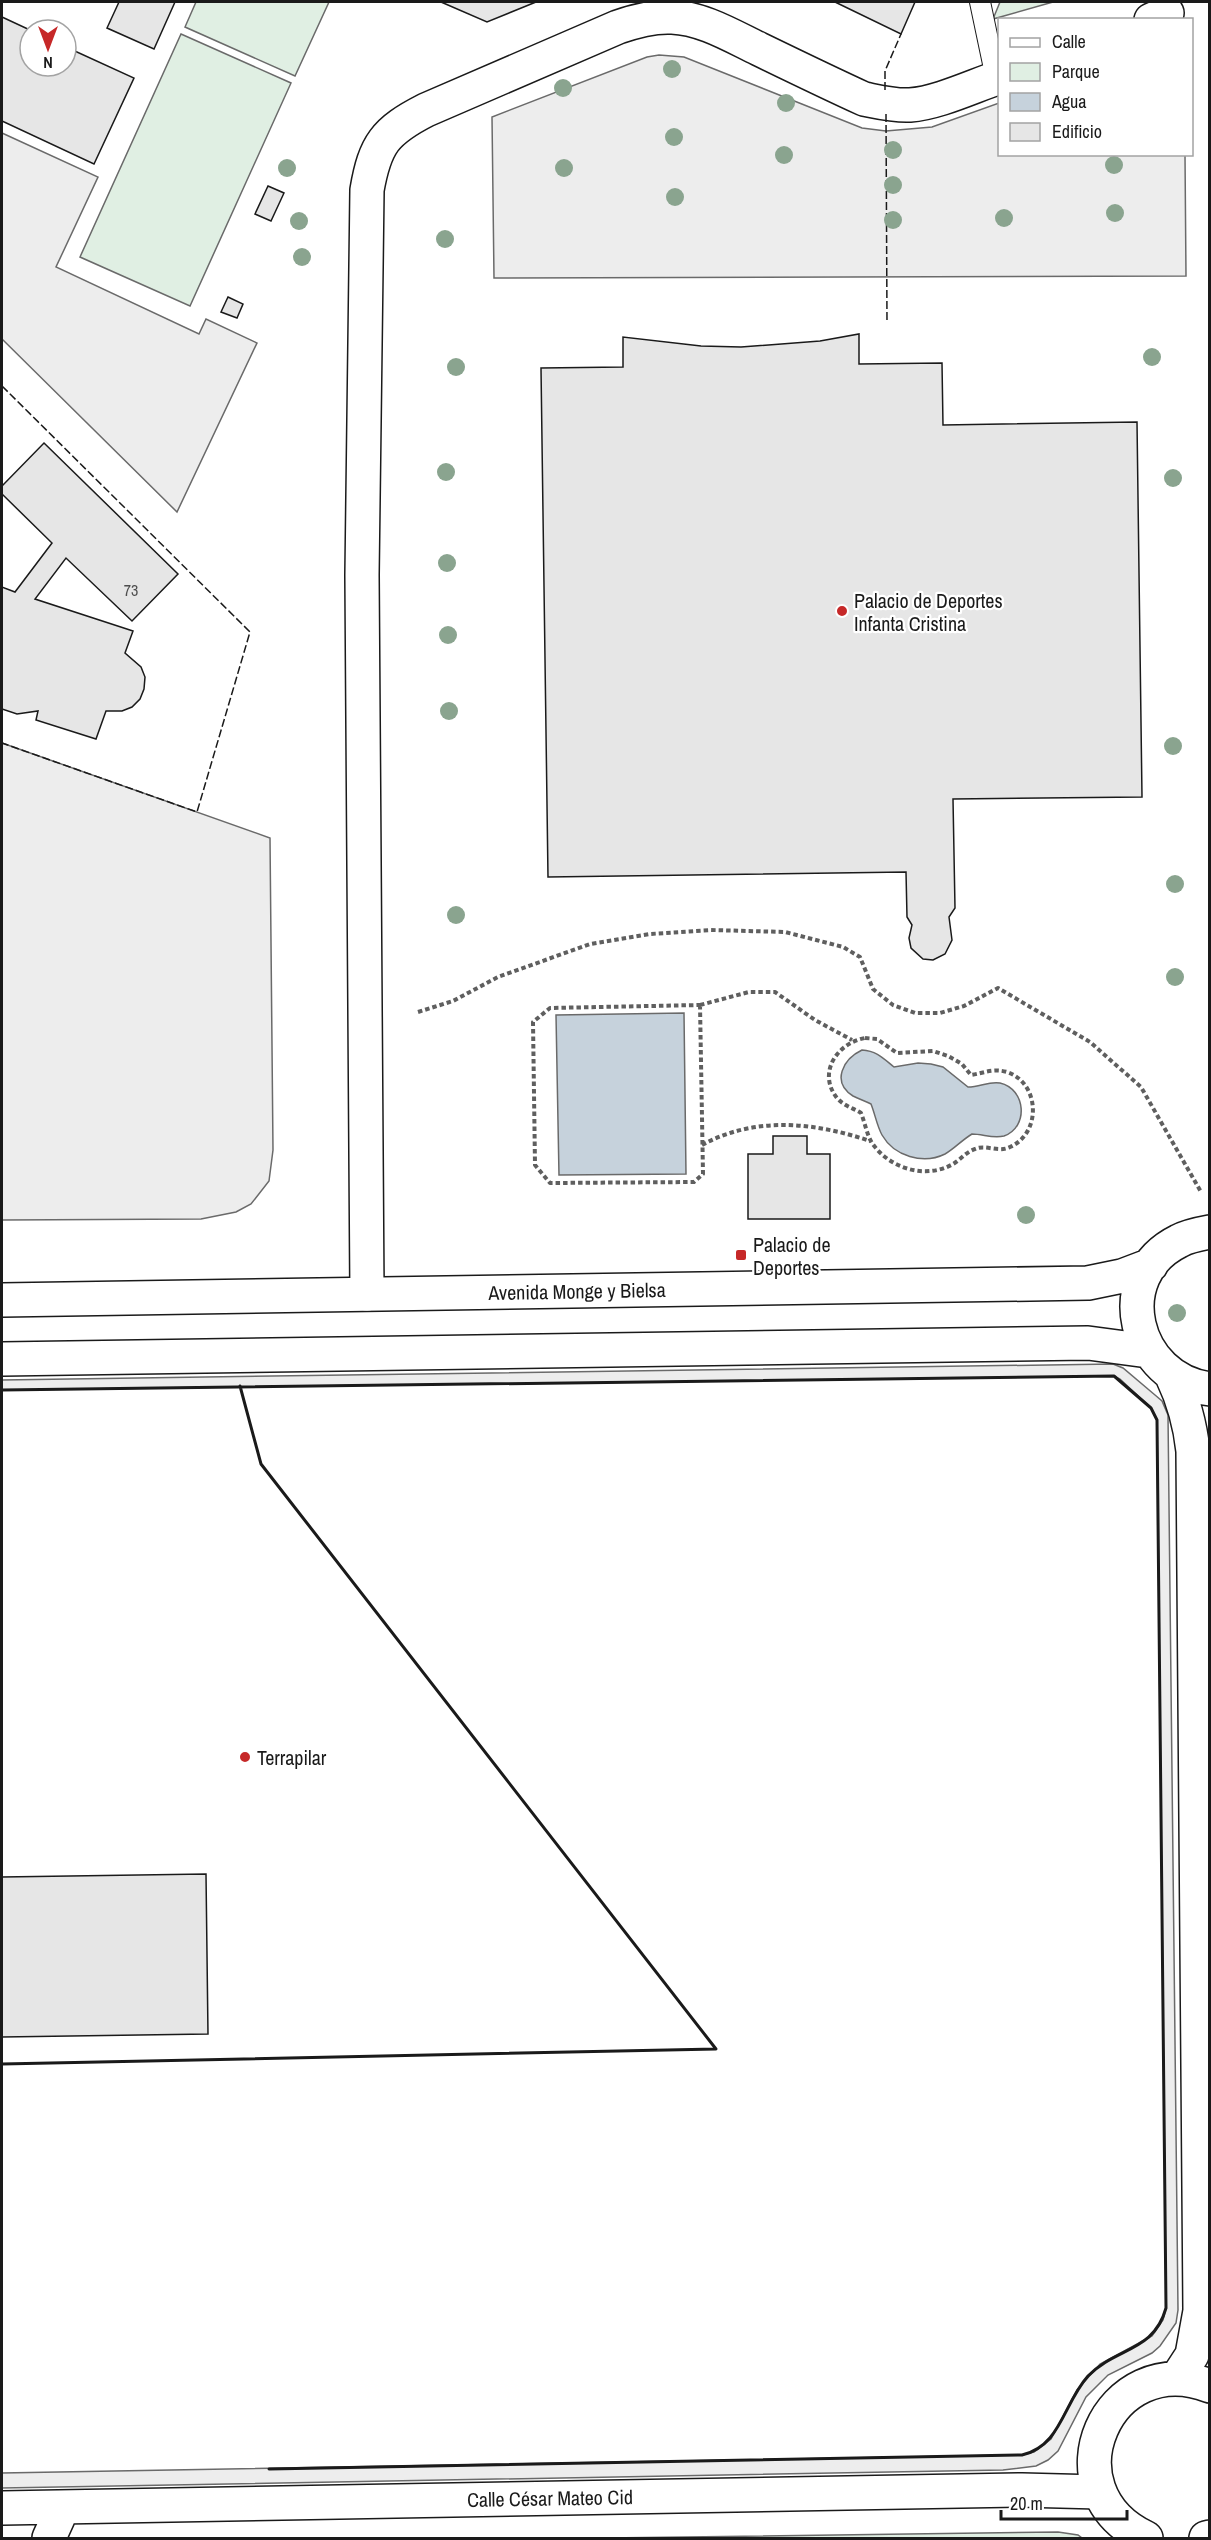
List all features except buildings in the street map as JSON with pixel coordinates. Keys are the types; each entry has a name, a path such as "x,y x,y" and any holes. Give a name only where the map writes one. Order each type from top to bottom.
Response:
{"street":[{"path":"367,1294 362,585 366,225 367,190 371,165 382,143 398,125 426,110 618,27 634,21 655,18 674,17 696,22 727,34 864,99 886,104 911,105 949,95 998,77"},
{"path":"1177,2378 1192,2355 1200,2311 1193,1451 1190,1424 1184,1401 1172,1376 1148,1351 1138,1323 1137,1308 1139,1293 1151,1265 1177,1241 1209,1232"},
{"name":"Avenida Monge y Bielsa","path":"2,1300 1088,1283 1122,1276 1151,1265"},
{"path":"2,1359 1088,1343 1148,1351"},
{"path":"1172,1376 1189,1385 1209,1389"},
{"path":"1146,2538 1132,2532 1118,2521 1107,2508 1099,2492 1094,2472 1094,2452 1099,2432 1108,2415 1121,2399 1138,2388 1157,2381 1177,2378 1198,2381 1209,2386"},
{"name":"Calle César Mateo Cid","path":"2,2508 1022,2490 1099,2492"},
{"path":"49,2538 63,2507"}],"lane":[{"path":"980,2 998,77"}],"path":[{"path":"418,1012 453,1002 498,977 590,944 651,934 711,930 785,932 843,947 860,957 873,989 893,1005 915,1013 940,1013 964,1006 998,988 1090,1042 1141,1087 1201,1192"},
{"path":"700,1005 702,1174 694,1182 550,1183 535,1165 533,1022 550,1008 700,1005 749,992 775,992 825,1026 853,1040 877,1039 901,1054 933,1051 962,1064 971,1075 989,1069 1008,1072 1023,1083 1033,1099 1034,1118 1026,1134 1011,1147 996,1150 975,1148 952,1165 929,1171 906,1169 886,1159 871,1141 861,1113 846,1106 836,1097 830,1085 829,1071 833,1058 841,1048 853,1040"},
{"path":"702,1145 737,1130 776,1124 812,1127 871,1141"}],"green space":[{"path":"196,2 329,2 295,76 185,27"},
{"path":"1000,2 1053,2 993,19"},
{"path":"181,34 291,83 190,306 80,257"},
{"path":"1058,2532 1078,2535 1082,2538 605,2538"}],"shaded area":[{"path":"659,55 684,57 862,128 886,131 932,127 998,103 998,156 1185,156 1186,276 494,278 492,117 647,57"},
{"path":"2,133 98,177 56,267 199,334 206,319 257,343 177,512 2,339"},
{"path":"2,743 270,838 273,1150 269,1181 251,1204 236,1212 201,1219 2,1220"},
{"path":"1113,1364 1123,1368 1162,1401 1168,1415 1178,2310 1176,2323 1160,2346 1152,2353 1108,2375 1086,2397 1058,2451 1048,2460 1036,2466 1003,2470 2,2488 2,2473 1022,2455 1034,2452 1051,2439 1077,2390 1100,2364 1152,2336 1163,2320 1166,2308 1157,1420 1151,1408 1120,1379 1114,1376 2,1390 2,1380"}],"water":[{"path":"684,1013 686,1174 559,1175 556,1015"},
{"path":"862,1050 876,1053 894,1067 918,1063 943,1067 968,1087 1000,1083 1009,1087 1019,1100 1021,1108 1018,1125 1004,1136 972,1134 945,1154 928,1159 910,1157 901,1153 882,1135 871,1104 853,1096 842,1084 842,1071 845,1065 849,1059"}],"fence":[{"path":"885,90 885,71 901,34"},
{"path":"886,114 887,322"},
{"path":"2,386 250,632 197,812 2,743"}],"wall":[{"path":"2,1390 1114,1376 1151,1408 1157,1420 1166,2308 1153,2333 1133,2348 1110,2359 1088,2376 1060,2423 1045,2443 1022,2455 269,2469"},
{"path":"2,2064 716,2049 261,1464 240,1386"}],"place":[{"name":"Palacio de Deportes Infanta Cristina","path":"842,611"},
{"name":"Palacio de Deportes","path":"741,1255"},
{"name":"Terrapilar","path":"245,1757"}]}
